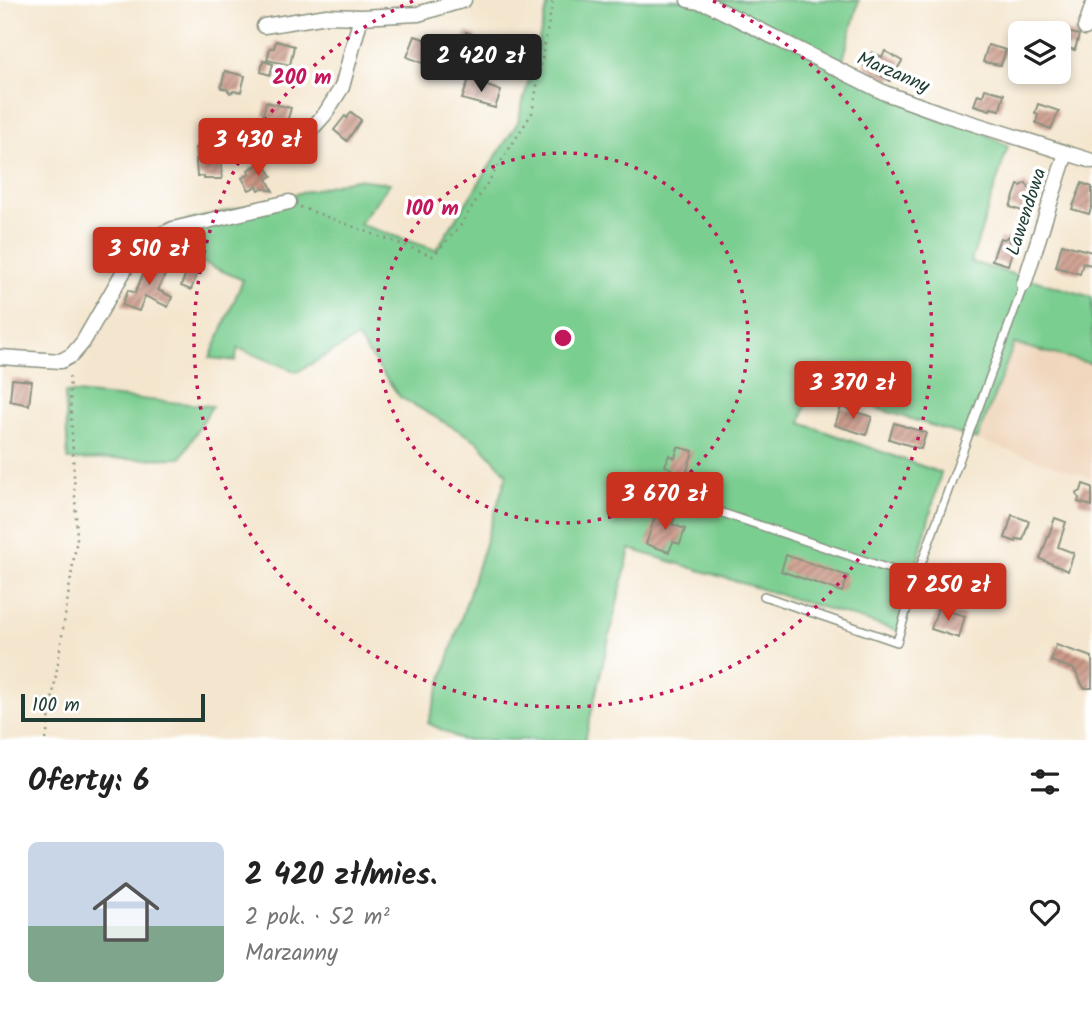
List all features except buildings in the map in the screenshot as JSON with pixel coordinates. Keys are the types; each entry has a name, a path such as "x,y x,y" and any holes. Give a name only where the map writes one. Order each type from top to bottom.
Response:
{"street":[{"path":"264,26 327,16 418,14 464,0"},
{"name":"Marzanny","path":"688,0 719,9 885,93 946,116 1092,162"},
{"path":"1085,28 1092,7"},
{"path":"249,134 287,144 301,141 326,114 342,87 361,17"},
{"name":"Lawendowa","path":"1024,284 1066,153"},
{"path":"0,357 61,361 83,342 132,257 154,238 173,229 289,202"}],"lane":[{"path":"764,596 897,642 916,578 1024,284"},
{"path":"675,496 916,578"}],"path":[{"path":"289,202 433,256 460,226 533,113 553,0"},
{"path":"46,740 77,538 68,357"}],"shaded area":[{"path":"1014,344 1092,364 1092,478 977,440"}],"green space":[{"path":"549,0 859,0 843,60 1008,146 971,262 1092,297 1092,364 1014,344 977,440 810,387 801,423 941,473 899,631 630,549 585,740 462,740 428,723 507,474 477,441 400,397 357,338 297,372 238,348 235,361 210,358 243,280 163,245 167,226 356,179 390,183 359,224 436,250 518,122"},
{"path":"65,392 212,406 181,458 68,460"}]}
